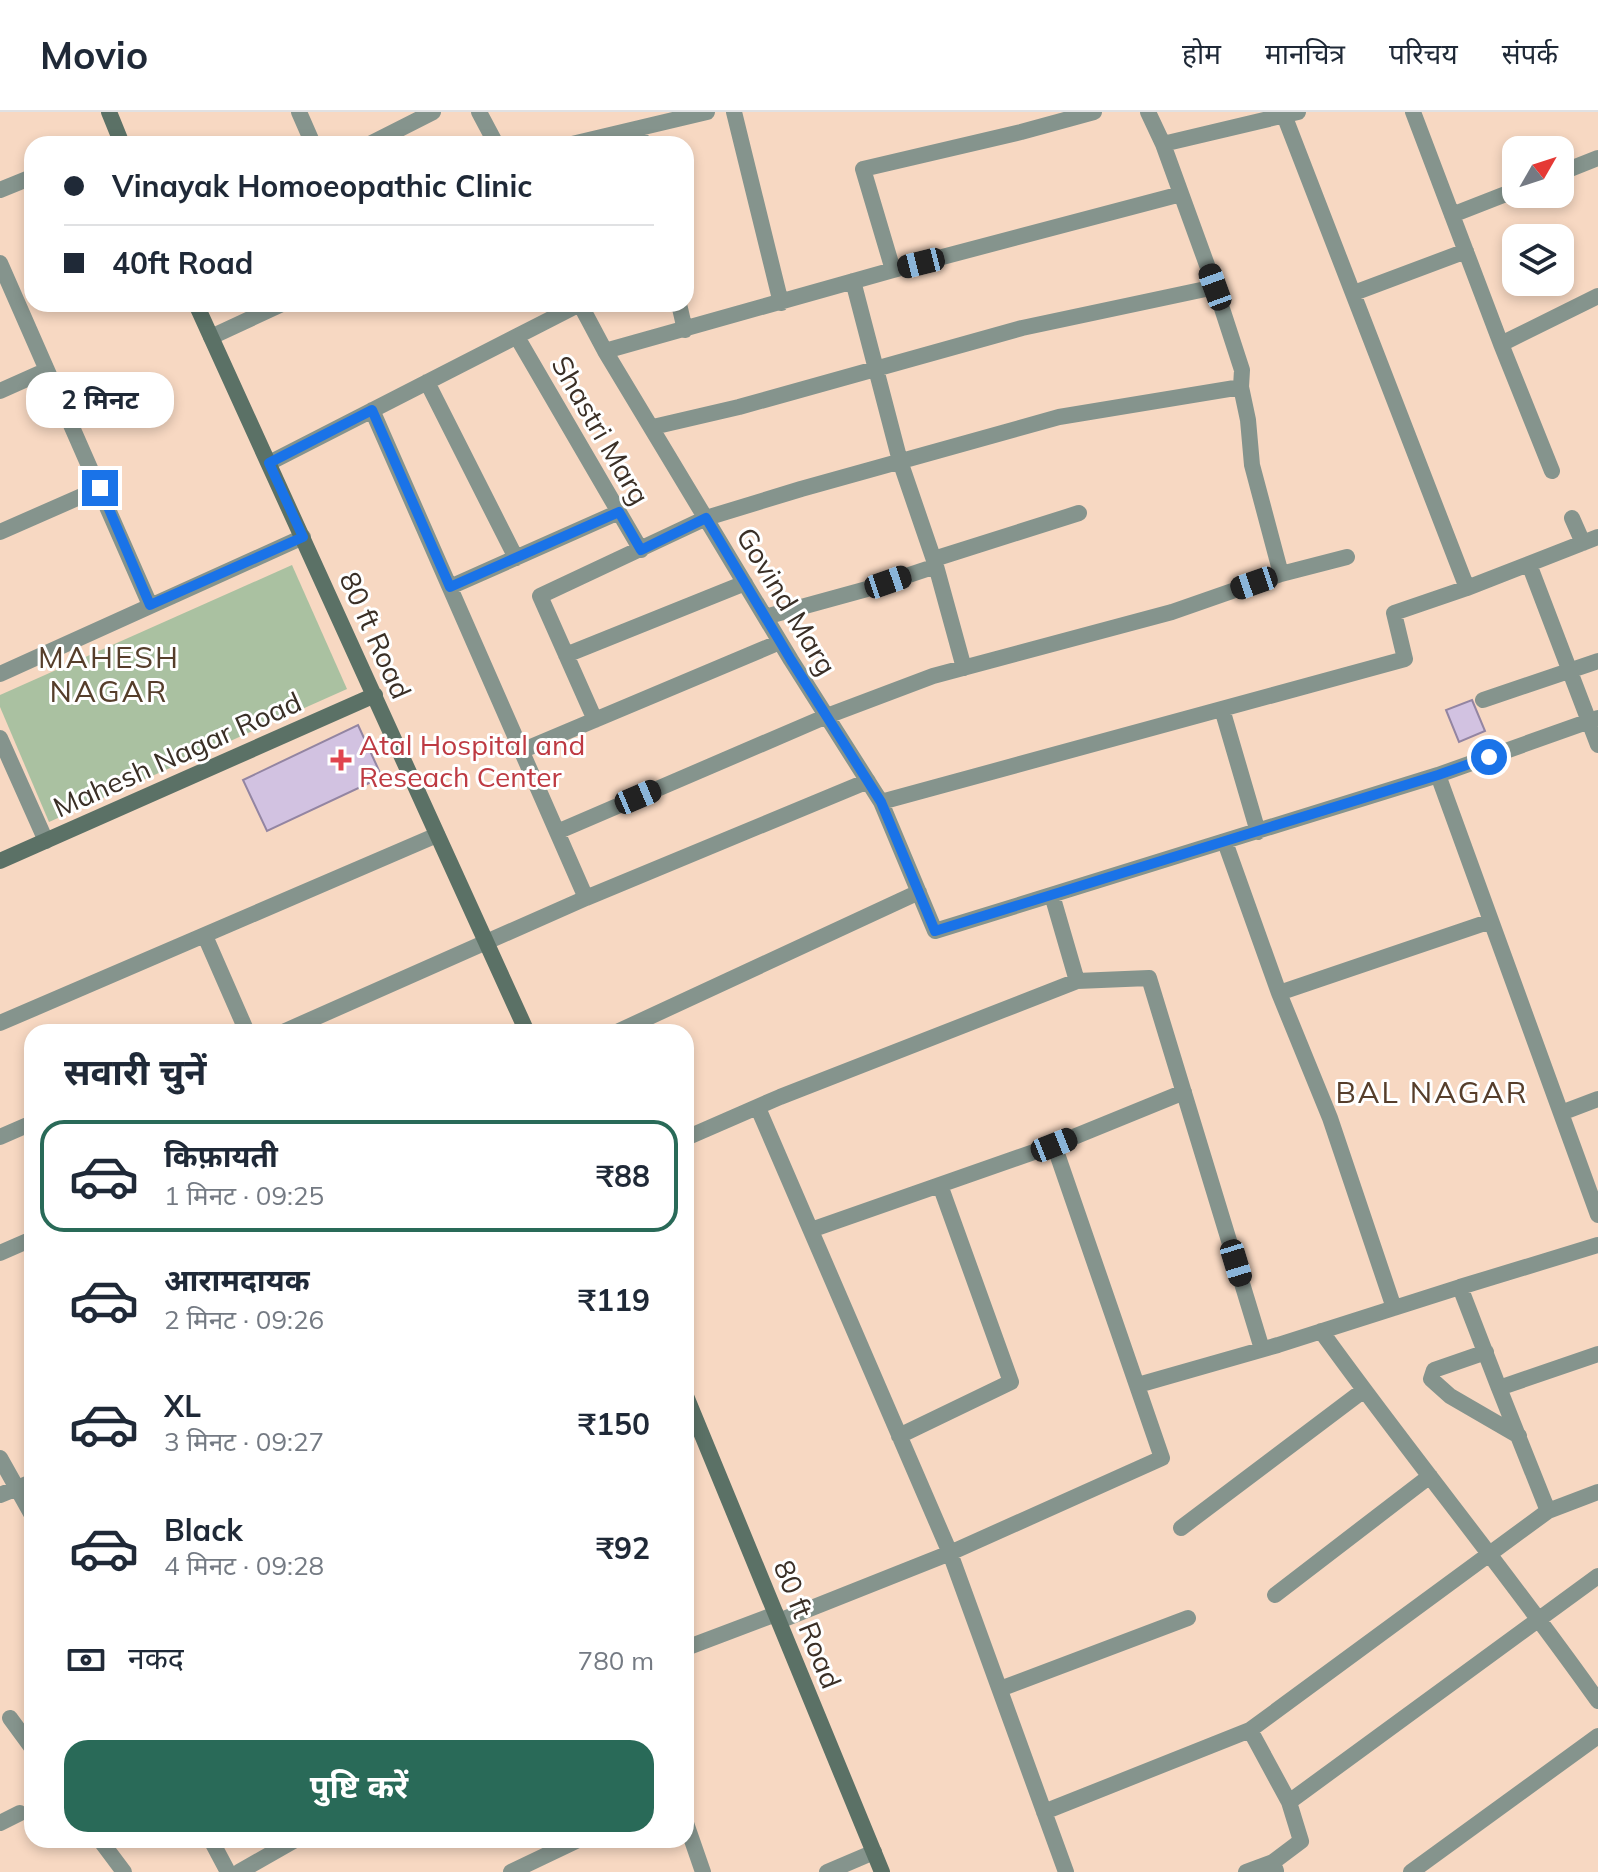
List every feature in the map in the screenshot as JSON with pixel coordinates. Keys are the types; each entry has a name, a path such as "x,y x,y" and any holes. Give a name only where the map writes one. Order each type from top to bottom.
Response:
{"street":[{"path":"109,112 116,136"},
{"path":"299,112 310,136"},
{"path":"386,136 433,112"},
{"path":"479,112 492,136"},
{"path":"640,136 707,112"},
{"path":"734,112 781,303"},
{"path":"893,270 863,169 1094,112"},
{"path":"1148,112 1163,144 1242,370 1241,387 1252,465 1281,574"},
{"path":"1413,112 1552,471"},
{"path":"1163,144 1291,114 1354,293 1467,588"},
{"path":"1574,167 1598,158"},
{"path":"0,190 24,180"},
{"path":"605,351 893,270 1181,194"},
{"path":"1452,215 1502,195"},
{"path":"1354,293 1466,251"},
{"path":"0,263 150,605"},
{"path":"853,281 900,461 935,562 964,668"},
{"path":"653,427 739,407 1022,328 1215,287"},
{"path":"1501,344 1598,296"},
{"name":"80 ft Road","path":"200,312 523,1024"},
{"path":"211,337 265,312"},
{"path":"269,463 565,312"},
{"name":"Govind Marg","path":"584,312 780,642 881,802 935,931 1052,895"},
{"path":"681,312 685,330"},
{"name":"Shastri Marg","path":"517,337 641,550"},
{"path":"0,391 47,370"},
{"path":"427,382 516,558"},
{"path":"595,720 540,596 706,518 1059,417 1241,387"},
{"path":"372,410 586,898"},
{"path":"0,532 100,488"},
{"path":"450,587 619,512"},
{"path":"765,617 867,589 935,562 1079,513"},
{"path":"881,802 1405,659 1394,613 1591,540 1572,518"},
{"path":"0,674 303,537"},
{"path":"557,832 827,716 933,676 1172,612 1281,574 1347,557"},
{"path":"1529,564 1570,670 1594,719 1598,745"},
{"path":"566,655 745,583"},
{"path":"521,751 780,642"},
{"path":"1483,700 1598,661"},
{"name":"Mahesh Nagar Road","path":"0,861 375,695"},
{"path":"1222,709 1258,832"},
{"path":"1077,981 1052,895 1438,775 1594,719"},
{"path":"0,738 46,841"},
{"path":"1438,775 1598,1215"},
{"path":"301,1024 586,898 868,781"},
{"path":"0,1023 437,835"},
{"path":"1225,842 1279,993 1330,1118 1394,1308"},
{"path":"634,1024 919,892"},
{"path":"1279,993 1491,921"},
{"path":"205,936 244,1024"},
{"path":"694,1135 780,1097 1077,981 1149,978 1262,1349"},
{"path":"811,1230 1054,1145 1184,1092"},
{"path":"1561,1113 1598,1099"},
{"path":"758,1108 950,1553 1066,1872"},
{"path":"0,1137 24,1126"},
{"path":"694,1645 950,1553 1162,1458 1054,1145"},
{"path":"899,1436 1011,1382 940,1185"},
{"path":"0,1253 24,1242"},
{"path":"1138,1385 1598,1245"},
{"path":"1460,1287 1548,1511"},
{"path":"1321,1331 1488,1555 1541,1620 1598,1701"},
{"path":"1486,1352 1434,1370 1431,1379 1450,1396 1519,1436"},
{"path":"1499,1388 1598,1354"},
{"path":"1181,1528 1364,1390"},
{"name":"80 ft Road","path":"694,1415 882,1872"},
{"path":"0,1458 24,1485 0,1495"},
{"path":"1275,1595 1430,1476"},
{"path":"1044,1812 1250,1730 1548,1511 1598,1492"},
{"path":"1289,1802 1598,1576"},
{"path":"1000,1689 1188,1618"},
{"path":"10,1718 24,1737"},
{"path":"1246,1872 1275,1867 1301,1841 1289,1802 1250,1730"},
{"path":"1411,1872 1598,1736"},
{"path":"0,1823 20,1813"},
{"path":"694,1846 703,1872"},
{"path":"106,1848 124,1872"},
{"path":"215,1848 228,1872"},
{"path":"239,1872 281,1848"},
{"path":"511,1872 561,1848"},
{"path":"827,1872 874,1852"}],"green space":[{"path":"292,565 347,689 49,822 0,707 0,695"}],"building":[{"path":"1472,700 1485,731 1459,742 1446,710"},
{"path":"358,725 382,777 267,831 243,780"}],"place":[{"name":"Atal Hospital and Reseach Center","path":"341,760"}],"district":[{"name":"MAHESH NAGAR","path":"109,674"},
{"name":"BAL NAGAR","path":"1432,1092"}],"route":[{"path":"100,488 150,605 303,537 269,463 372,410 450,587 619,512 641,550 706,518 881,802 935,931 1233,840 1489,757"}]}
